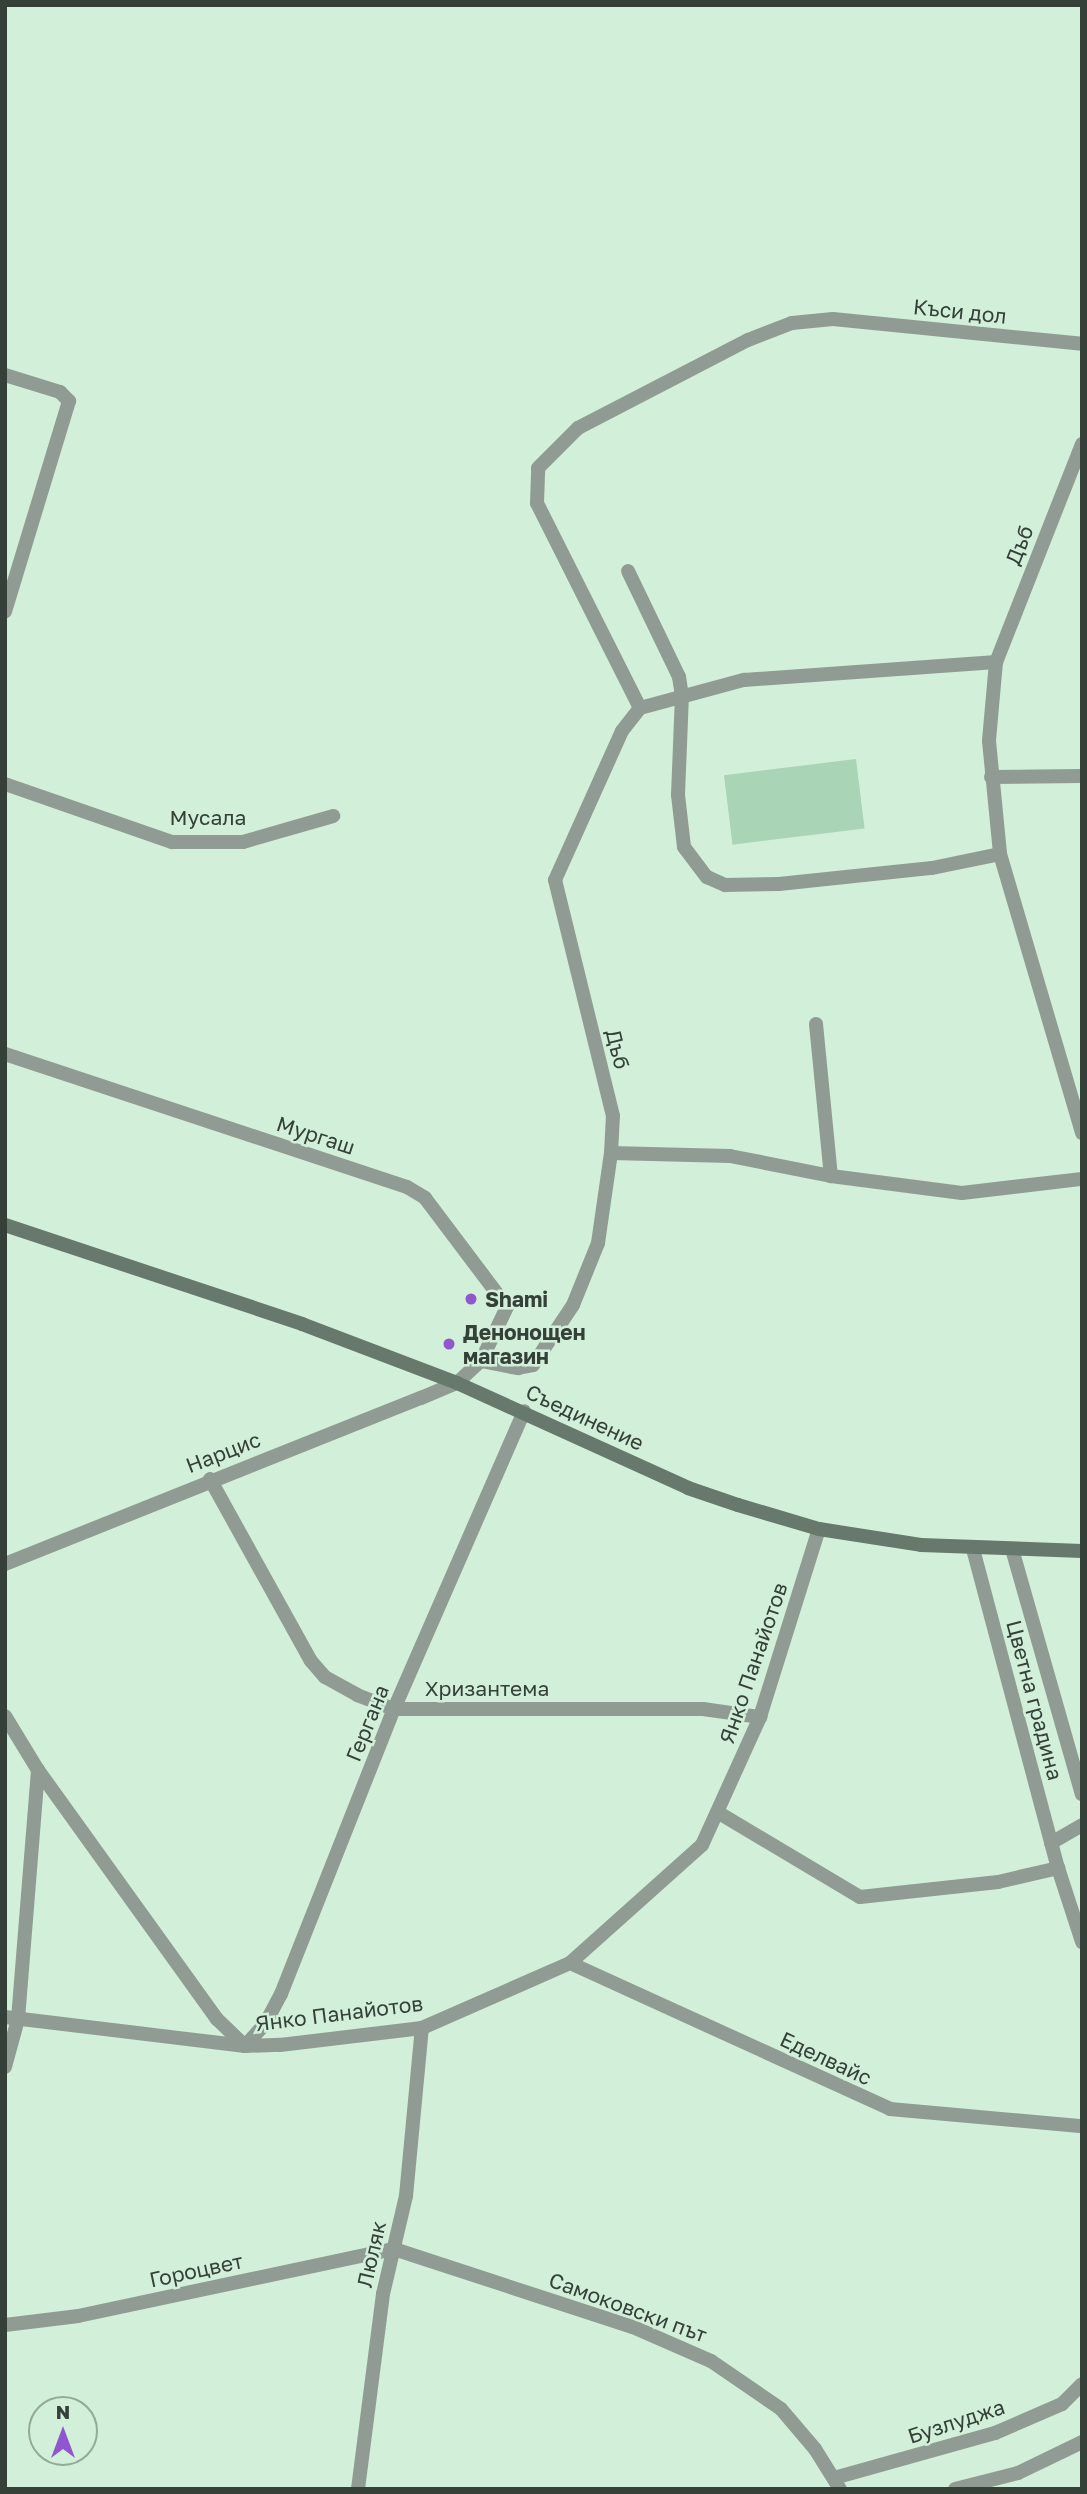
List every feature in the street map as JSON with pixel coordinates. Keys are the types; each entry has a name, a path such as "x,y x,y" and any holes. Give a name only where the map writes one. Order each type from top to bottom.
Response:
{"street":[{"name":"Къси дол","path":"640,708 537,503 538,468 578,428 748,340 792,323 833,319 1082,344"},
{"path":"5,374 60,392 69,401 69,412 5,611"},
{"name":"Дъб","path":"1082,444 996,662 989,741 1000,854 1082,1133"},
{"path":"628,571 679,677 682,695 678,795 684,847 707,877 725,886 779,884 932,868 1000,854"},
{"path":"640,708 744,680 996,662"},
{"name":"Дъб","path":"481,1362 518,1368 533,1365 544,1354 573,1305 598,1243 611,1153 613,1116 555,880 601,773 622,731 640,708"},
{"path":"991,777 1082,776"},
{"name":"Мусала","path":"5,784 172,842 243,842 333,816"},
{"path":"816,1024 831,1176"},
{"name":"Мургаш","path":"5,1054 407,1187 425,1198 507,1307 481,1362"},
{"path":"611,1153 730,1156 831,1176 962,1192 1082,1179"},
{"name":"Съединение","path":"5,1225 302,1324 524,1411 688,1489 819,1529 973,1549 1082,1552"},
{"path":"457,1383 481,1362"},
{"name":"Нарцис","path":"5,1564 210,1479 457,1383"},
{"name":"Гергана","path":"245,2046 265,2024 286,1982 394,1709 524,1411"},
{"name":"Хризантема","path":"210,1479 311,1661 325,1677 394,1709 703,1709 760,1717"},
{"name":"Янко Панайотов","path":"5,1716 38,1770 216,2019 245,2046 422,2028 570,1963 702,1844 719,1814 760,1717 819,1529"},
{"name":"Цветна градина","path":"973,1549 1051,1843 1082,1942"},
{"path":"1012,1549 1082,1794"},
{"path":"5,2067 38,1770"},
{"path":"719,1814 860,1897 998,1882 1058,1868"},
{"path":"1051,1843 1082,1825"},
{"name":"Еделвайс","path":"570,1963 890,2109 1082,2126"},
{"path":"11,2018 245,2046"},
{"name":"Люляк","path":"358,2489 383,2294 405,2196 422,2028"},
{"name":"Гороцвет","path":"5,2325 78,2316 394,2249"},
{"name":"Самоковски път","path":"394,2249 633,2327 711,2361 781,2409 837,2483"},
{"name":"Бузлуджа","path":"837,2483 995,2433 1062,2404 1082,2384"},
{"path":"955,2489 1018,2473 1082,2442"}],"green space":[{"path":"856,759 865,828 733,845 724,775"}],"place":[{"name":"Shami","path":"471,1299"},
{"name":"Денонощен магазин","path":"449,1344"}]}
